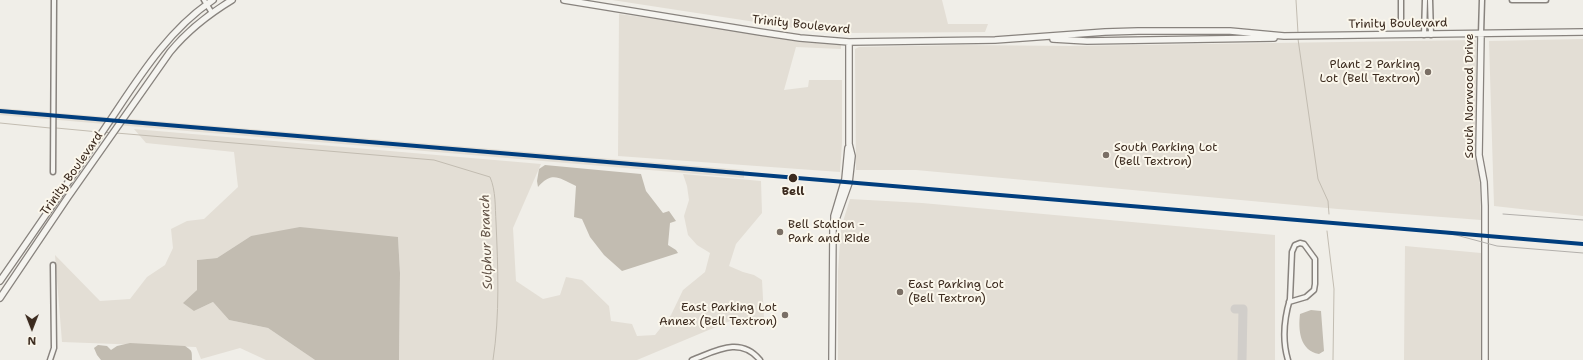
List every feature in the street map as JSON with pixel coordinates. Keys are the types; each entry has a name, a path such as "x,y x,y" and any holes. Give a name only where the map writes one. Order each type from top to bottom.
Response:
{"main road":[{"name":"Trinity Boulevard","path":"0,281 166,41 206,2 213,0"},
{"name":"Trinity Boulevard","path":"0,298 68,197 182,37 212,12 232,0"},
{"name":"Trinity Boulevard","path":"564,0 773,34 849,42 995,40 1105,32 1167,31 1230,31 1284,36 1583,32"},
{"name":"South Norwood Drive","path":"1481,34 1480,155 1484,182 1485,206 1485,360"},
{"name":"Trinity Boulevard","path":"1037,37 1087,42 1255,39 1284,36"},
{"path":"832,360 833,228 845,197 850,178 852,156 849,144 849,42"},
{"path":"35,232 42,236"}],"street":[{"path":"53,172 54,0"},
{"path":"1401,0 1401,18"},
{"path":"1425,0 1428,35"},
{"path":"1428,35 1430,0"},
{"name":"South Norwood Drive","path":"1481,34 1482,0"},
{"path":"1512,0 1546,0"},
{"path":"206,2 212,12"},
{"path":"1288,360 1285,339 1285,320 1289,302 1292,252 1295,245 1300,243 1304,244 1314,259 1316,284 1314,290 1306,297 1289,302"},
{"path":"50,360 54,348 52,265"},
{"path":"692,360 722,348 732,346 740,347 749,351 760,360"}],"shaded area":[{"path":"612,0 942,0 948,24 988,24 985,32 849,33 801,29"},
{"path":"619,14 841,44 841,49 796,47 784,90 808,87 809,80 842,80 842,143 840,172 618,156"},
{"path":"1583,39 1583,216 1494,206 1489,41"},
{"path":"1476,40 1476,149 1480,185 1481,220 1338,209 916,170 856,170 855,49 859,47 962,45 1070,46"},
{"path":"0,108 744,170 744,178 0,115"},
{"path":"134,129 541,164 513,228 516,281 543,299 560,295 566,277 582,280 609,306 611,321 632,324 637,336 655,335 671,315 683,290 705,272 710,253 697,245 688,235 684,216 689,200 683,174 761,181 762,213 736,244 729,266 754,275 762,280 764,318 752,328 735,319 637,360 399,360 400,273 398,237 251,236 217,258 197,260 197,290 194,311 213,302 229,320 268,328 315,360 266,360 240,348 201,359 196,347 62,342 55,255 100,301 130,299 147,277 165,265 173,248 171,229 187,221 204,219 238,187 234,152 146,143"},
{"path":"545,165 641,174 646,191 663,213 669,211 676,221 670,223 668,245 678,253 622,271 604,255 590,237 582,219 574,217 576,186 560,179 552,178 547,179 538,187 537,181 539,169"},
{"path":"850,199 922,203 1275,235 1275,360 838,360 838,271 841,228"},
{"path":"300,227 398,237 400,273 399,360 315,360 268,328 229,320 213,302 194,311 183,303 197,290 197,260 217,258 251,236"},
{"path":"1405,246 1481,253 1481,360 1404,360"},
{"path":"1311,310 1321,311 1324,351 1319,354 1308,349 1304,344 1300,333 1300,314"},
{"path":"130,343 185,346 191,351 192,360 101,360 94,348 98,345 107,346 111,350 117,346"}],"waterway":[{"path":"1296,0 1298,33"},
{"path":"1298,39 1318,179 1328,201 1329,214"},
{"name":"Sulphur Branch","path":"0,123 50,128"},
{"name":"Sulphur Branch","path":"56,128 99,132"},
{"name":"Sulphur Branch","path":"104,132 111,133"},
{"name":"Sulphur Branch","path":"116,133 434,160 490,177 495,199 498,274 497,326 493,360"},
{"path":"1327,231 1334,289 1333,360"}],"taxiway":[{"path":"1235,309 1243,309 1242,360"}],"railway":[{"path":"1503,214 1583,220"},
{"path":"1436,232 1456,235 1497,246 1583,253"}],"transit line":[{"path":"0,111 1583,244"}],"place":[{"name":"Plant 2 Parking Lot (Bell Textron)","path":"1428,72"},
{"name":"South Parking Lot (Bell Textron)","path":"1106,155"},
{"name":"Bell","path":"793,178"},
{"name":"Bell Station - Park and Ride","path":"780,232"},
{"name":"East Parking Lot (Bell Textron)","path":"900,292"},
{"name":"East Parking Lot Annex (Bell Textron)","path":"785,315"}]}
